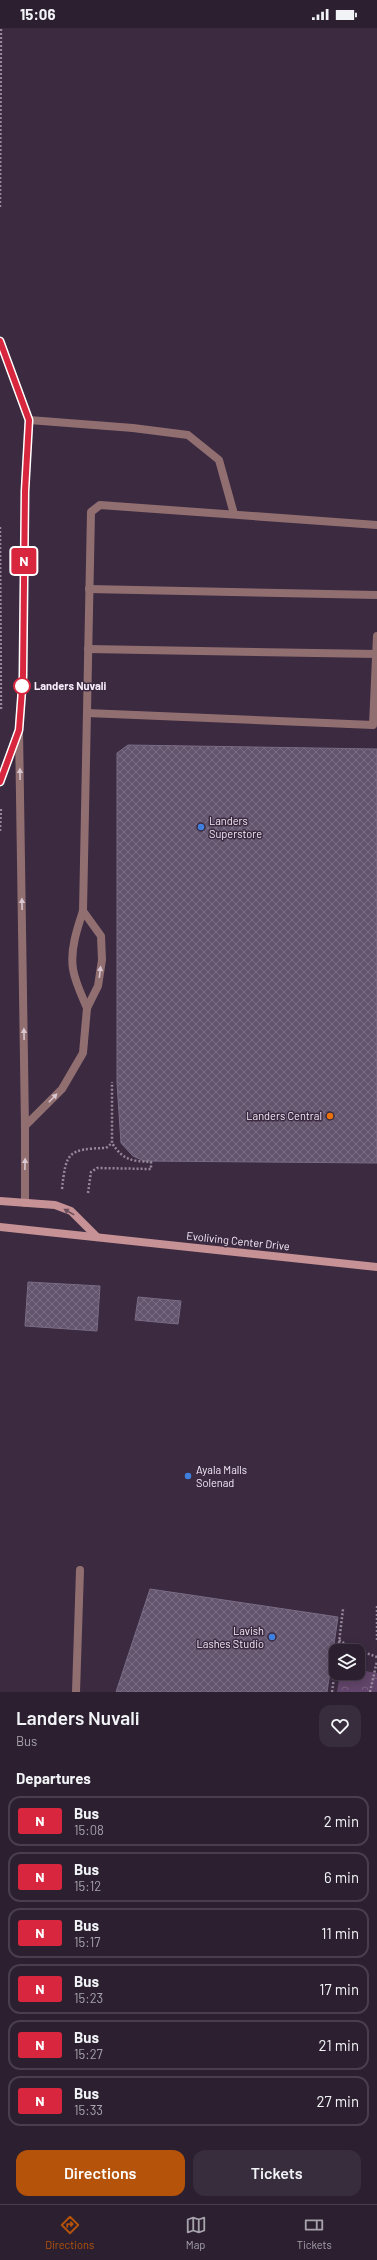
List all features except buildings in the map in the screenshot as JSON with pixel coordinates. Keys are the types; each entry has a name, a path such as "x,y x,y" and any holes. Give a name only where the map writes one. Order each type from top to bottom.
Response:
{"street":[{"path":"0,1201 55,1205 71,1211 97,1238"},
{"name":"Evoliving Center Drive","path":"0,1226 97,1238 377,1267"}],"lane":[{"path":"0,341 29,420 25,491 23,676 19,730 25,1203"},
{"path":"29,420 133,428 188,436 219,460 234,514"},
{"path":"25,1126 62,1089 82,1053 86,1008 73,969 75,938 83,911 91,512 100,505 377,525"},
{"path":"89,589 377,594"},
{"path":"87,713 373,725 376,687 377,636"},
{"path":"88,649 376,654"},
{"path":"1,780 19,730"},
{"path":"83,911 101,936 102,960 98,986 86,1008"},
{"path":"76,1692 80,1570"}],"path":[{"path":"0,207 2,28"},
{"path":"0,527 1,715"},
{"path":"0,831 1,780"},
{"path":"88,1193 91,1172 97,1168 151,1169 151,1162 126,1159 119,1154 112,1142 112,1082"},
{"path":"62,1189 65,1165 72,1154 81,1148 106,1148 112,1142"},
{"path":"377,1606 377,1640"},
{"path":"339,1644 343,1609"},
{"path":"339,1640 350,1647 377,1657"},
{"path":"370,1692 377,1661"},
{"path":"332,1692 334,1680"}],"green space":[{"path":"365,1671 377,1673 377,1692 337,1692 339,1680 365,1680"}],"bus line":[{"name":"N","path":"0,341 29,420 25,491 23,676 19,730 0,782"}],"place":[{"name":"Landers Nuvali","path":"22,686"},
{"name":"Landers Superstore","path":"201,827"},
{"name":"Landers Central","path":"330,1116"},
{"name":"Ayala Malls Solenad","path":"188,1476"},
{"name":"Lavish Lashes Studio","path":"272,1637"}]}
